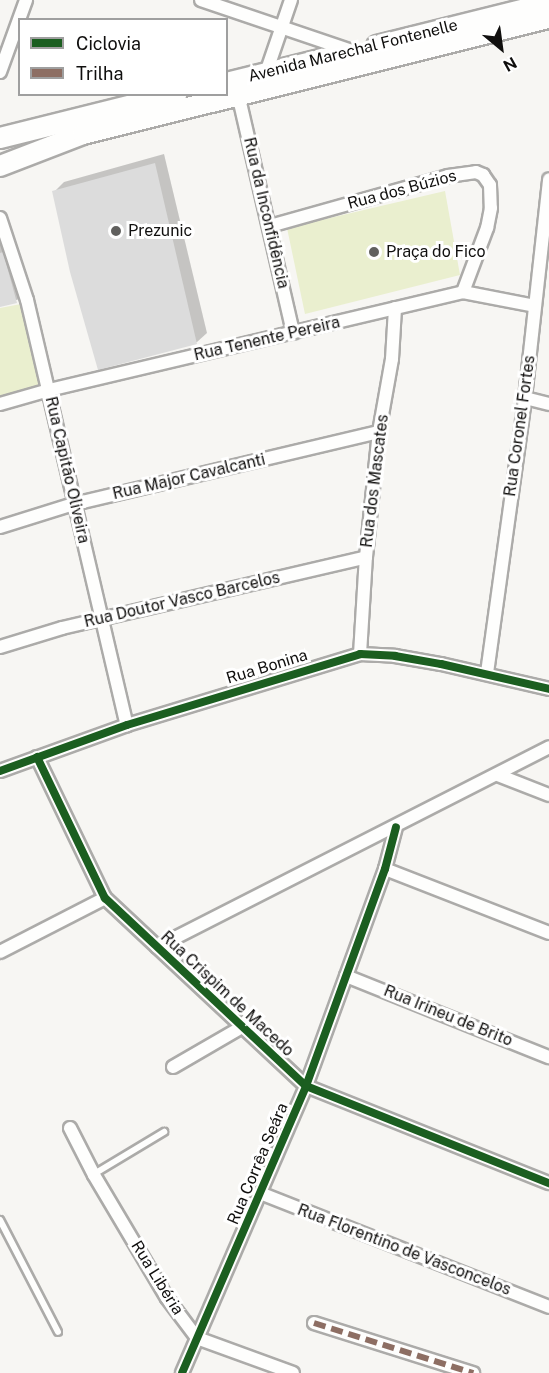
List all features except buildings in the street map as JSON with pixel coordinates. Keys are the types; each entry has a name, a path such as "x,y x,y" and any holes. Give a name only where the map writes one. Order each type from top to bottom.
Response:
{"main road":[{"name":"Avenida Marechal Fontenelle","path":"232,88 266,73 549,3"},
{"name":"Avenida Marechal Fontenelle","path":"232,88 549,18"},
{"path":"0,138 169,96"},
{"name":"Avenida Marechal Fontenelle","path":"0,166 83,134 206,96"}],"street":[{"path":"20,18 26,0"},
{"path":"201,0 281,29 355,52"},
{"path":"266,73 291,0"},
{"path":"0,72 18,22"},
{"name":"Rua da Inconfidência","path":"232,88 270,226 293,333"},
{"name":"Rua dos Búzios","path":"270,226 448,176 476,172 483,175 490,185 492,201 487,228 464,292"},
{"name":"Rua Coronel Fortes","path":"487,673 525,398 549,180"},
{"name":"Rua Capitão Oliveira","path":"0,218 14,253 49,390 127,725"},
{"name":"Rua Tenente Pereira","path":"0,404 49,390 464,292 535,306"},
{"name":"Rua dos Mascates","path":"360,654 366,557 379,432 392,359 395,308"},
{"path":"525,398 549,404"},
{"name":"Rua Major Cavalcanti","path":"0,527 74,504 379,432"},
{"name":"Rua Doutor Vasco Barcelos","path":"0,647 101,619 366,557"},
{"name":"Rua Bonina","path":"0,771 127,725 284,675 360,654 395,656 487,673 549,689"},
{"path":"157,947 549,747"},
{"name":"Rua Crispim de Macedo","path":"36,757 105,898 306,1086 549,1183"},
{"path":"498,775 549,795"},
{"name":"Rua Corrêa Seára","path":"182,1373 306,1086 385,869 396,827"},
{"path":"385,869 549,933"},
{"path":"0,952 105,898"},
{"name":"Rua Irineu de Brito","path":"346,976 549,1057"},
{"path":"173,1067 242,1027"},
{"name":"Rua Libéria","path":"70,1128 94,1175 167,1298 197,1338"},
{"name":"Rua Florentino de Vasconcelos","path":"260,1193 549,1307"},
{"path":"314,1323 473,1373"},
{"path":"197,1338 292,1373"}],"lane":[{"path":"94,1175 164,1132"},
{"path":"0,1220 58,1332"}],"green space":[{"name":"Praça do Fico","path":"445,191 460,275 305,314 287,228"},
{"path":"21,304 44,383 0,397 0,308"}],"marked path":[{"path":"314,1323 473,1373"}],"cycle path":[{"path":"0,771 127,725 360,654 395,656 441,664 549,689"},
{"path":"37,757 105,898 306,1086 549,1183"},
{"path":"182,1373 306,1086 385,869 396,827"}],"place":[{"name":"Prezunic","path":"116,231"},
{"name":"Praça do Fico","path":"374,252"}]}
